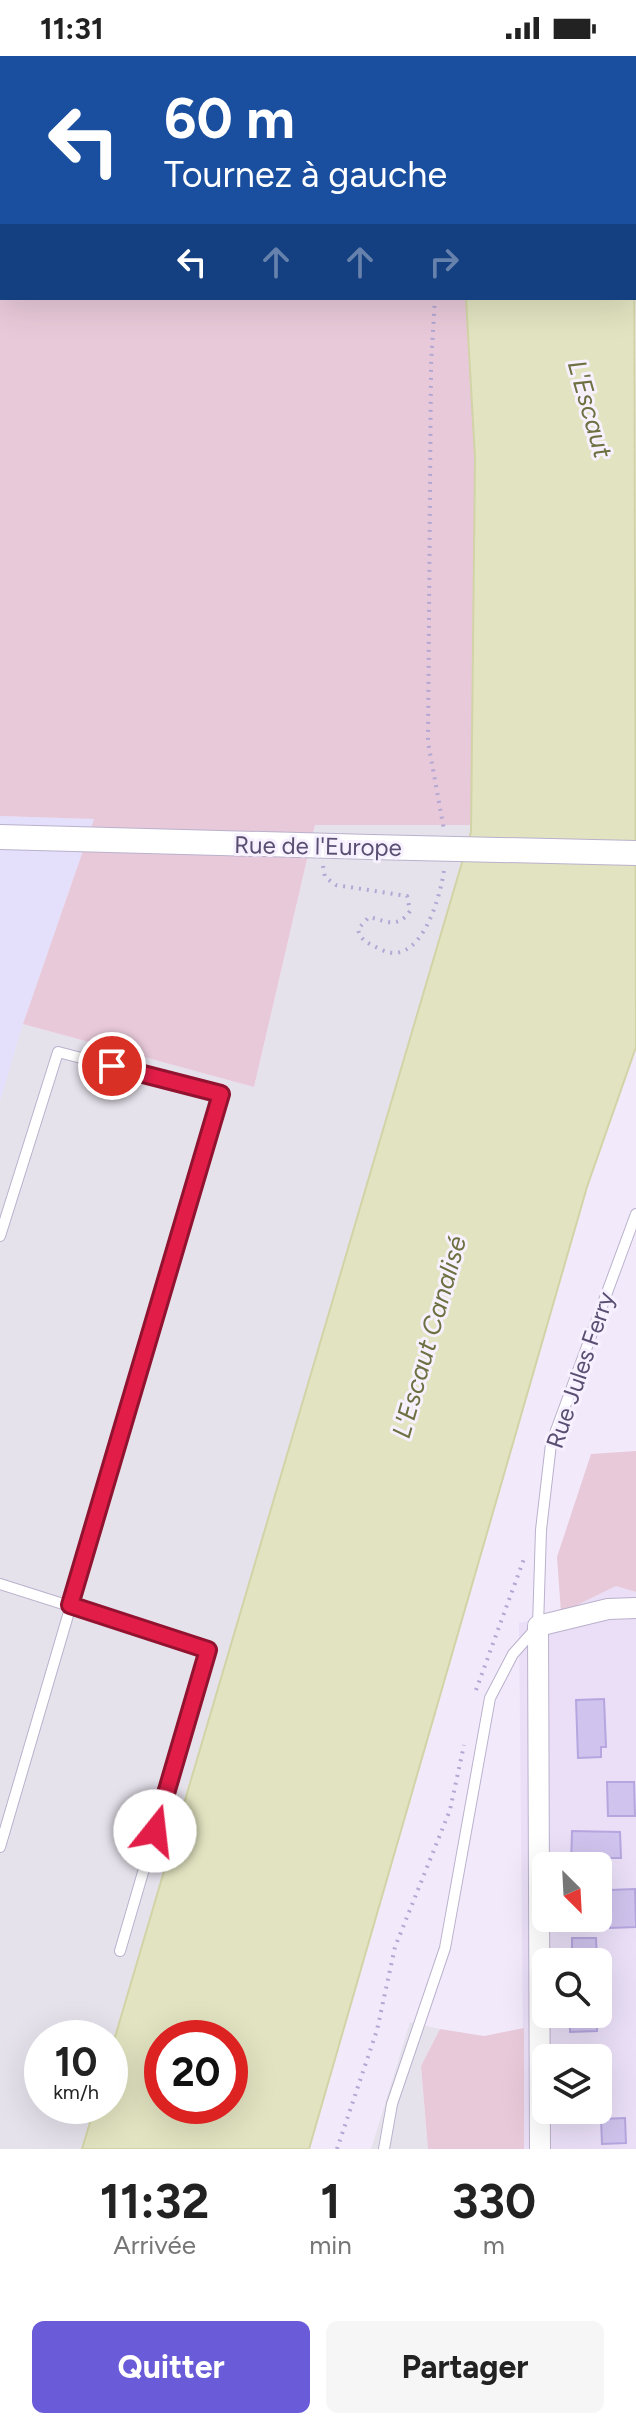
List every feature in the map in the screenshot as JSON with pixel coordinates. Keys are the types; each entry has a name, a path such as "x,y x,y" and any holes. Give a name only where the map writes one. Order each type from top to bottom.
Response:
{"street":[{"name":"Rue de l'Europe","path":"0,837 636,853"},
{"path":"540,2149 538,1626 608,1609 636,1608"}],"lane":[{"path":"0,1236 58,1052 221,1094 0,1847"},
{"name":"Rue Jules Ferry","path":"538,1626 541,1530 555,1431 636,1214"},
{"path":"0,1584 208,1650 120,1951"},
{"path":"384,2149 392,2104 445,1948 490,1698 513,1654 538,1626"}],"path":[{"path":"435,300 431,365 428,742 445,835"},
{"path":"323,858 323,872 336,885 407,896 410,911 401,921 391,924 369,917 359,924 362,938 396,955 406,953 415,945 438,897 444,867"},
{"path":"475,1695 518,1572 541,1530"},
{"path":"337,2149 377,2030 395,1947 453,1800 467,1733"}],"shaded area":[{"path":"0,300 466,300 475,458 471,825 315,825 254,1087 23,1024 94,819 0,816"},
{"path":"0,816 94,819 23,1024 0,1102"},
{"path":"315,825 471,825 120,2020 24,2020 24,2124 89,2124 82,2149 0,2149 0,1102 23,1024 254,1087"},
{"path":"636,1451 636,1592 616,1586 561,1613 557,1557 591,1454"},
{"path":"616,1586 636,1592 636,2149 524,2149 519,1623 561,1613"},
{"path":"410,2022 440,2029 421,2066 428,2149 371,2149"},
{"path":"524,2028 524,2149 428,2149 421,2066 440,2029 484,2036"}],"water":[{"path":"466,300 634,300 636,1047 587,1187 309,2149 82,2149 90,2124 128,2124 128,2020 120,2020 471,832 475,458"}],"building":[{"path":"604,1699 606,1747 601,1747 601,1757 578,1758 576,1700"},
{"path":"607,1782 634,1782 635,1816 608,1816"},
{"path":"572,1831 620,1832 621,1858 612,1858 612,1852 571,1852"},
{"path":"635,1889 636,1927 612,1928 612,1890"},
{"path":"572,1938 596,1938 596,1948 572,1948"},
{"path":"570,2028 597,2028 597,2031 570,2032"},
{"path":"625,2118 626,2143 602,2144 601,2124 612,2124 612,2119"}],"route":[{"path":"112,1066 221,1094 70,1605 208,1650 155,1831"}],"water label":[{"name":"L'Escaut","path":"590,409"},
{"name":"L'Escaut Canalisé","path":"429,1337"}]}
